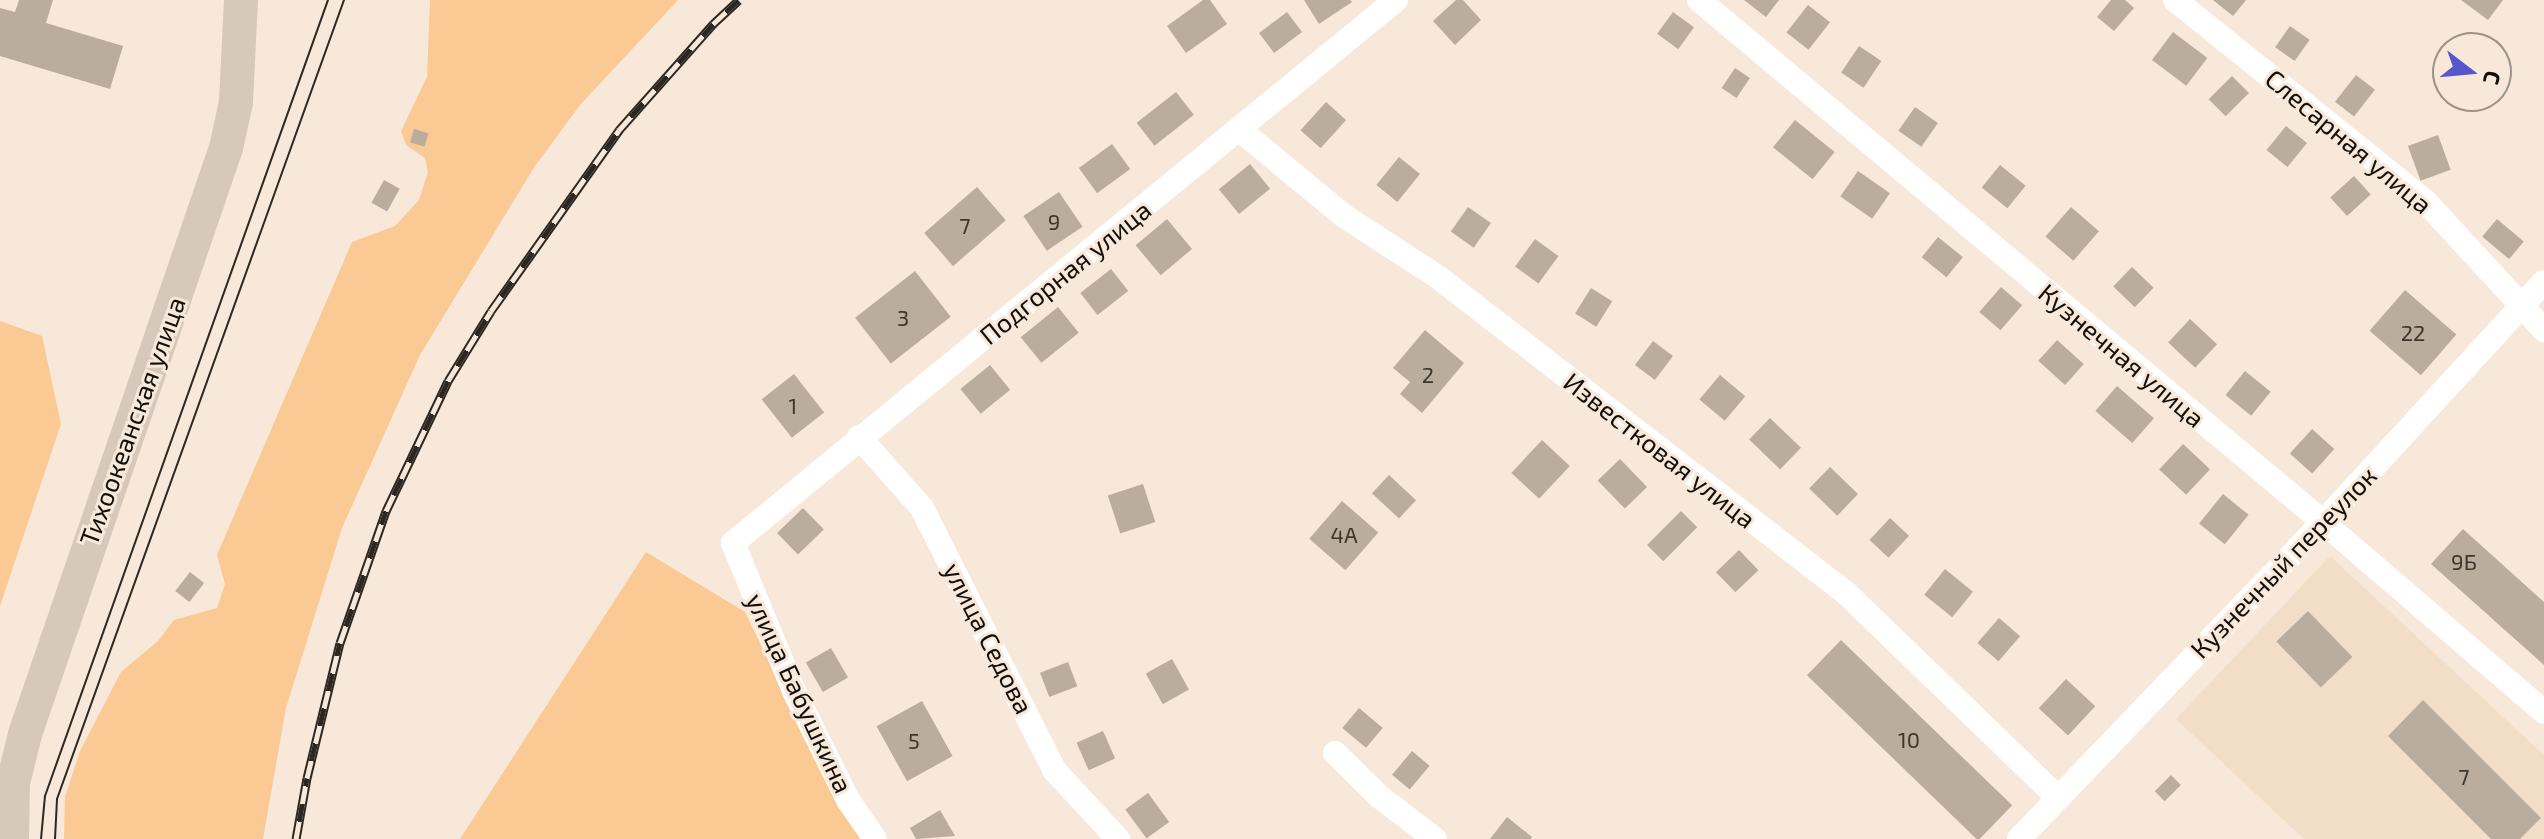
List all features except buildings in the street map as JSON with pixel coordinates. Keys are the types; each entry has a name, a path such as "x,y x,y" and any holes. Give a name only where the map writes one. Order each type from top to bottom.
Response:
{"main road":[{"name":"Тихоокеанская улица","path":"12,839 13,783 25,734 226,148 236,102 241,0"}],"street":[{"name":"Подгорная улица","path":"733,543 1396,0"},
{"name":"Кузнечная улица","path":"1699,0 2323,522 2544,712"},
{"name":"Слесарная улица","path":"2175,0 2425,201 2544,330"},
{"name":"Известковая улица","path":"1240,130 1344,216 1438,277 1846,593 2057,797"},
{"name":"Кузнечный переулок","path":"2019,839 2323,522 2544,282"},
{"name":"улица Седова","path":"859,437 922,508 1055,771 1118,839"},
{"name":"улица Бабушкина","path":"733,543 794,691 848,800 875,839"},
{"path":"1335,753 1380,797 1435,839"}],"shaded area":[{"path":"430,0 678,0 580,105 535,166 420,355 342,528 286,708 263,839 64,839 65,797 80,751 121,672 158,641 174,620 217,608 225,584 217,555 352,242 395,226 419,200 428,172 425,158 406,145 401,131 427,77"},
{"path":"0,321 42,336 61,424 0,606"},
{"path":"646,552 745,612 835,800 862,839 460,839"},
{"path":"2330,556 2544,755 2544,839 2304,839 2176,719"}],"tram line":[{"path":"41,839 45,796 328,0"},
{"path":"55,839 57,799 344,0"}],"railway":[{"path":"296,839 307,778 340,643 386,511 448,381 491,311 619,130 713,24 739,0"}]}
